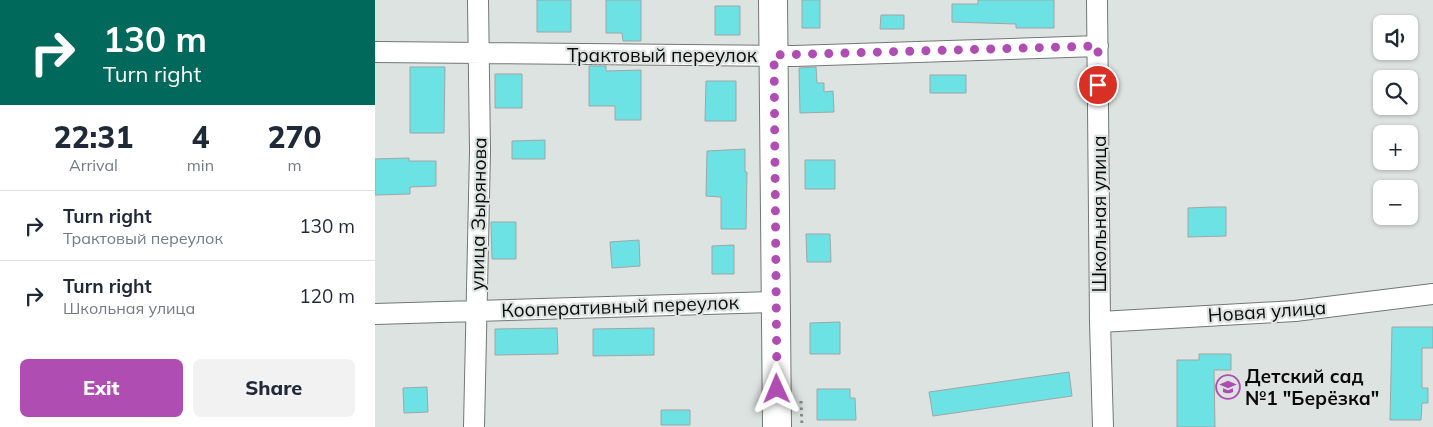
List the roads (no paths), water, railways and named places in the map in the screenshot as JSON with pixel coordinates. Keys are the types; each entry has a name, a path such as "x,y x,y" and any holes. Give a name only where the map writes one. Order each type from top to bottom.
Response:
{"main road":[{"path":"773,0 777,427"}],"street":[{"name":"улица Зырянова","path":"474,427 480,151 478,0"},
{"name":"Школьная улица","path":"1097,0 1099,322 1103,427"},
{"name":"Трактовый переулок","path":"375,52 774,55 1098,46"},
{"name":"Новая улица","path":"1099,322 1295,311 1433,294"},
{"name":"Кооперативный переулок","path":"375,314 776,302"}],"place":[{"name":"Детский сад №1 \"Берёзка\"","path":"1228,387"}]}
